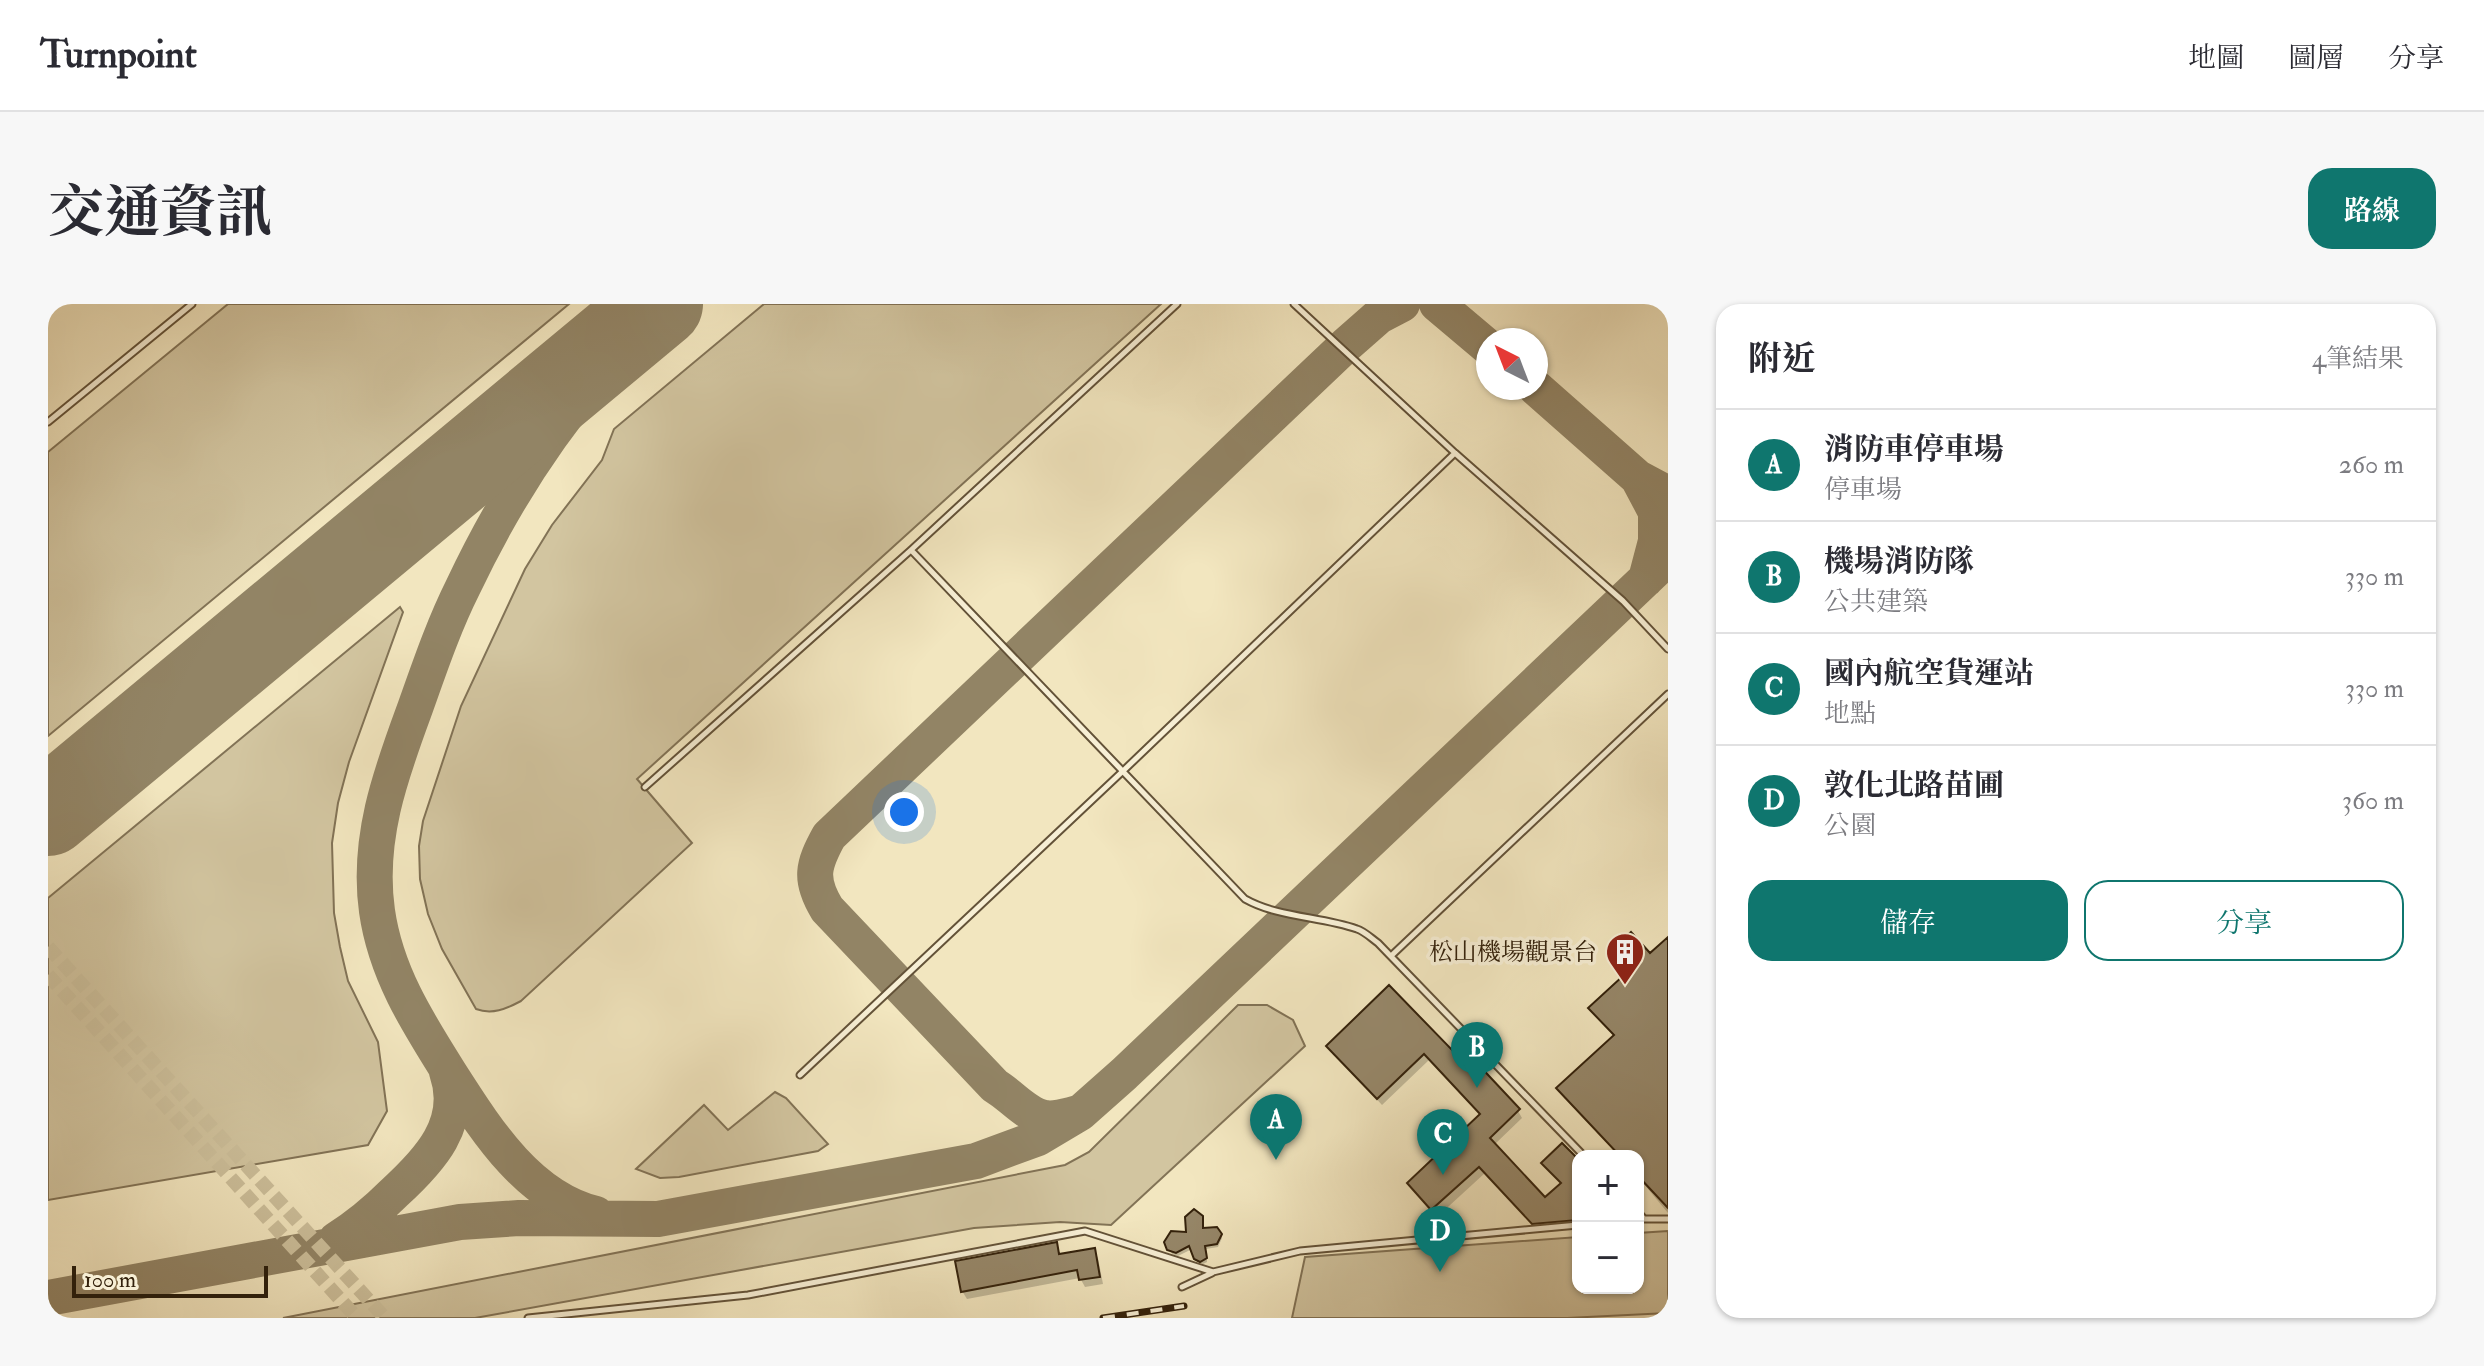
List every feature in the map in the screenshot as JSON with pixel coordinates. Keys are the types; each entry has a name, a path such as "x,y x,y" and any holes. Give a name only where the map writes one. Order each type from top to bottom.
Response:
{"lane":[{"path":"48,422 192,304"},
{"path":"645,787 911,550 1177,304"},
{"path":"1294,304 1455,453 1623,601 1668,649"},
{"path":"800,1075 1455,453"},
{"path":"911,550 1245,899 1290,915 1359,929 1391,956 1578,1150"},
{"path":"1391,956 1668,694"},
{"path":"1644,1219 1668,1219"},
{"path":"1182,1287 1213,1272 1300,1251 1572,1226"},
{"path":"528,1318 748,1295 1085,1231 1213,1272"}],"shaded area":[{"path":"228,304 569,304 48,736 48,452"},
{"path":"764,304 1161,304 637,779 692,843 521,1001 499,1010 476,1009 442,949 428,914 420,879 419,846 423,821 461,706 525,569 552,525 602,460 614,429"},
{"path":"400,607 403,612 349,762 332,843 334,913 340,947 348,981 378,1042 387,1111 368,1145 48,1200 48,898"},
{"path":"1238,1005 1267,1005 1293,1020 1305,1046 1111,1225 1060,1222 974,1228 475,1318 283,1318 1065,1165 1089,1152"},
{"path":"775,1092 786,1098 828,1144 818,1151 679,1177 660,1178 636,1169 704,1105 728,1130"},
{"path":"1668,1231 1668,1313 1567,1318 1292,1318 1305,1257 1572,1237 1572,1294 1644,1294 1644,1233"}],"building":[{"path":"1631,932 1650,953 1668,937 1668,1208 1644,1182 1644,1150 1614,1150 1556,1088 1614,1035 1588,1008 1636,964 1618,944"},
{"path":"1389,985 1452,1050 1459,1044 1520,1109 1490,1138 1545,1197 1561,1183 1541,1163 1562,1143 1572,1153 1572,1221 1532,1224 1479,1167 1431,1210 1407,1183 1480,1114 1424,1054 1377,1099 1326,1046"},
{"path":"1194,1209 1203,1216 1203,1228 1217,1227 1222,1234 1217,1244 1205,1246 1207,1258 1200,1262 1194,1259 1189,1246 1176,1253 1167,1250 1164,1242 1171,1231 1186,1232 1185,1217"},
{"path":"1057,1242 1059,1254 1095,1248 1100,1277 1079,1280 1077,1270 961,1292 955,1261"}],"taxiway":[{"path":"596,1214 572,1206 531,1179 496,1141 441,1060 406,999 388,957 377,911 375,859 383,809 397,760 443,633 477,559 506,505 558,426 596,378 668,304"},
{"path":"1079,1113 1053,1118 1038,1116 995,1086 827,909 817,889 815,872 819,855 829,836 1346,345 1379,316 1402,304"},
{"path":"1437,304 1476,337"},
{"path":"1548,399 1638,478 1668,494"},
{"path":"1638,478 1656,512 1656,541 1646,579"},
{"path":"48,1298 460,1222 519,1218 658,1219 976,1161 1038,1138 1080,1113 1124,1074 1668,558"},
{"path":"336,1240 380,1206 431,1154 447,1124 451,1108 447,1072"}],"runway":[{"path":"48,812 659,304"}],"tunnel":[{"path":"48,947 385,1318"},
{"path":"48,975 357,1318"}],"railway":[{"path":"1103,1318 1184,1306"}],"place":[{"name":"松山機場觀景台","path":"1625,986"},
{"name":"機場消防隊","path":"1477,1088"},
{"name":"消防車停車場","path":"1276,1160"},
{"name":"國內航空貨運站","path":"1443,1175"},
{"name":"敦化北路苗圃","path":"1440,1272"}]}
